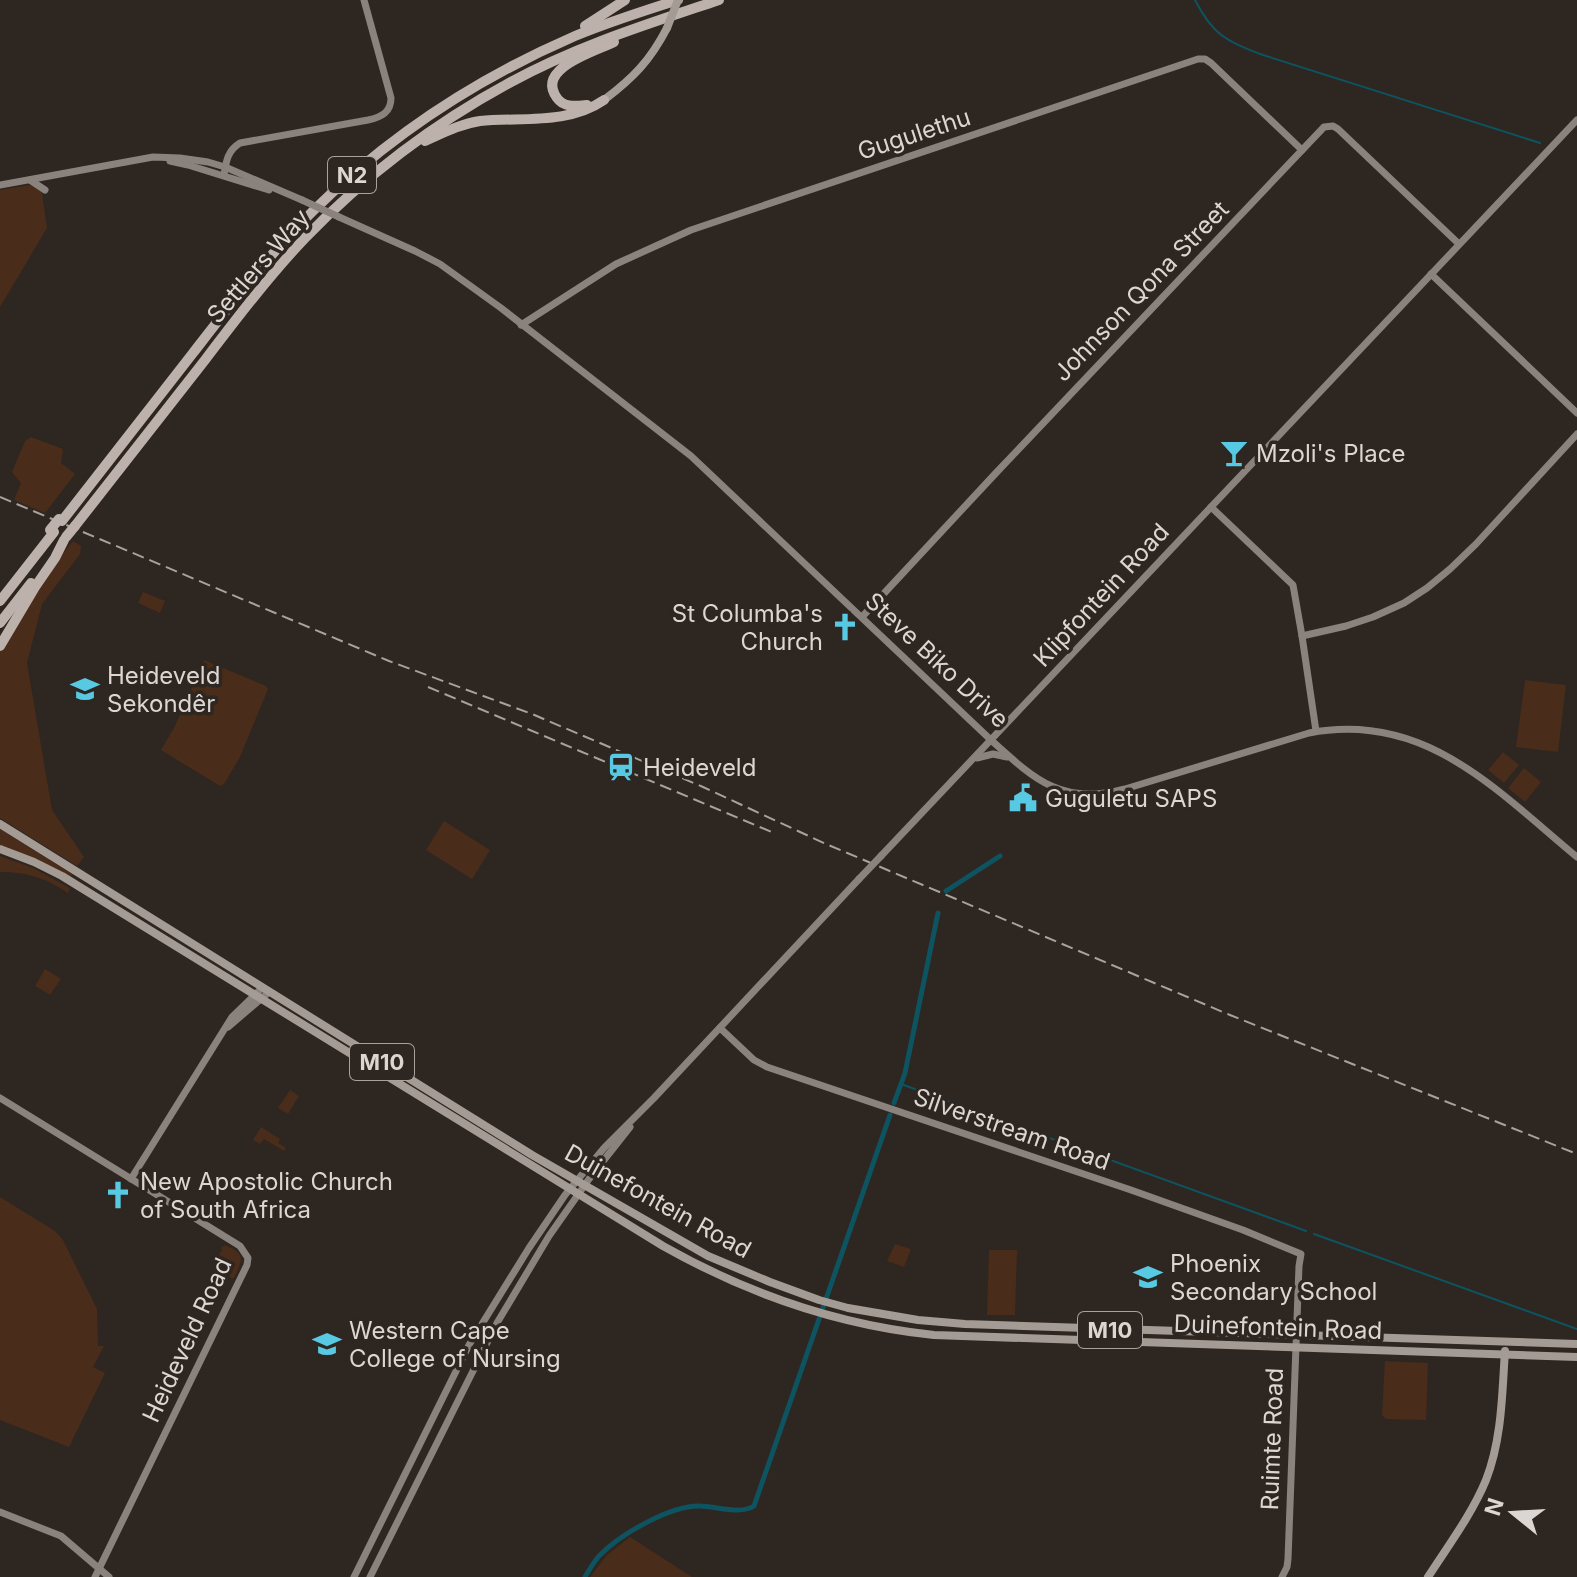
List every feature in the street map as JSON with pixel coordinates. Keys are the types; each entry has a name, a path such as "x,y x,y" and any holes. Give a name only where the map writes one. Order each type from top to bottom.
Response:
{"highway":[{"path":"531,57 625,0"},
{"name":"Settlers Way","path":"0,601 272,254 354,174 412,128 480,84 531,57 606,24 678,0"},
{"name":"Settlers Way","path":"0,623 257,292 300,244 395,157 482,98 560,57 612,36 664,24 719,0"},
{"path":"604,100 574,106 562,103 554,92 556,75 572,61 664,24"},
{"path":"339,211 410,150 445,131 476,122 568,115 604,100"},
{"path":"0,591 52,531"},
{"path":"0,646 65,538"}],"main road":[{"path":"604,100 645,64 678,0"},
{"name":"Duinefontein Road","path":"0,824 511,1154 570,1188 581,1186 663,1246 702,1268 772,1298 831,1317 934,1335 1577,1357"},
{"name":"Duinefontein Road","path":"0,849 62,876 581,1186 708,1256 819,1300 936,1322 1577,1344"},
{"path":"1428,1577 1474,1504 1489,1471 1499,1432 1505,1342"}],"street":[{"path":"225,171 229,154 238,144 377,118 388,111 391,98 364,0"},
{"name":"Gugulethu","path":"523,324 616,264 691,230 1198,59 1211,63 1302,150"},
{"name":"Klipfontein Road","path":"370,1577 497,1323 604,1148 1577,120"},
{"name":"Johnson Qona Street","path":"862,617 1324,127 1334,126 1459,244"},
{"name":"Steve Biko Drive","path":"0,185 144,160 178,162 225,171 339,211 427,257 523,324 691,456 992,741 1037,779 1056,788 1076,794 1113,792 1316,731 1354,729 1381,732 1442,752 1476,774 1577,857"},
{"path":"29,180 45,190"},
{"path":"1431,274 1577,413"},
{"path":"1302,636 1373,617 1427,588 1461,558 1577,434"},
{"path":"1211,507 1293,585 1316,731"},
{"path":"975,759 996,754 1013,760"},
{"path":"131,1179 234,1014 261,993"},
{"name":"Silverstream Road","path":"720,1028 754,1060 767,1067 1131,1190 1301,1254"},
{"name":"Heideveld Road","path":"0,1098 240,1246 249,1260 95,1577"},
{"path":"354,1577 469,1345 543,1225 570,1188"},
{"name":"Ruimte Road","path":"1282,1577 1288,1559 1301,1254"},
{"path":"0,1512 61,1536 109,1577"}],"shaded area":[{"path":"30,185 38,187 42,193 47,228 0,307 0,190"},
{"path":"31,437 63,449 61,463 75,474 45,513 14,500 21,483 12,472 25,441"},
{"path":"73,541 81,546 80,554 42,604 27,663 52,810 84,857 77,866 0,818 0,651 17,621"},
{"path":"143,592 165,601 160,613 138,603"},
{"path":"204,660 268,689 240,757 220,786 161,750"},
{"path":"1525,680 1566,685 1558,752 1516,747"},
{"path":"1503,752 1519,765 1504,783 1488,770"},
{"path":"1524,768 1541,782 1525,802 1508,788"},
{"path":"444,821 490,850 472,879 426,850"},
{"path":"0,829 72,874 70,878 0,845"},
{"path":"0,856 33,868 70,888 68,893 36,877 0,872"},
{"path":"45,969 61,979 50,995 35,986"},
{"path":"290,1090 299,1096 288,1114 278,1108"},
{"path":"261,1127 280,1139 278,1143 286,1148 284,1151 264,1139 260,1144 253,1140"},
{"path":"0,1197 55,1231 63,1240 97,1309 98,1346 104,1346 93,1367 105,1373 69,1447 0,1420"},
{"path":"895,1244 911,1249 904,1267 887,1261"},
{"path":"225,1245 237,1251 241,1258 234,1278 217,1268 215,1261"},
{"path":"989,1250 1017,1250 1015,1315 987,1315"},
{"path":"1385,1361 1428,1363 1426,1420 1386,1419 1382,1415"},
{"path":"630,1537 692,1577 590,1577 607,1555"}],"waterway":[{"path":"1195,0 1221,35 1260,54 1540,143"},
{"path":"946,891 1000,856"},
{"path":"894,1103 905,1073 938,913"},
{"path":"901,1084 1306,1231"},
{"path":"585,1577 597,1558 608,1548 659,1516 687,1507 735,1510 754,1506 890,1115"},
{"path":"1314,1234 1577,1329"}],"railway":[{"path":"0,497 389,661 532,714 826,844 1230,1015 1577,1154"},
{"path":"428,687 774,833"}],"place":[{"name":"Mzoli's Place","path":"1234,453"},
{"name":"St Columba's Church","path":"845,627"},
{"name":"Heideveld Sekondêr","path":"85,689"},
{"name":"Heideveld","path":"621,767"},
{"name":"Guguletu SAPS","path":"1023,798"},
{"name":"New Apostolic Church of South Africa","path":"118,1195"},
{"name":"Phoenix Secondary School","path":"1148,1277"},
{"name":"Western Cape College of Nursing","path":"327,1344"}]}
